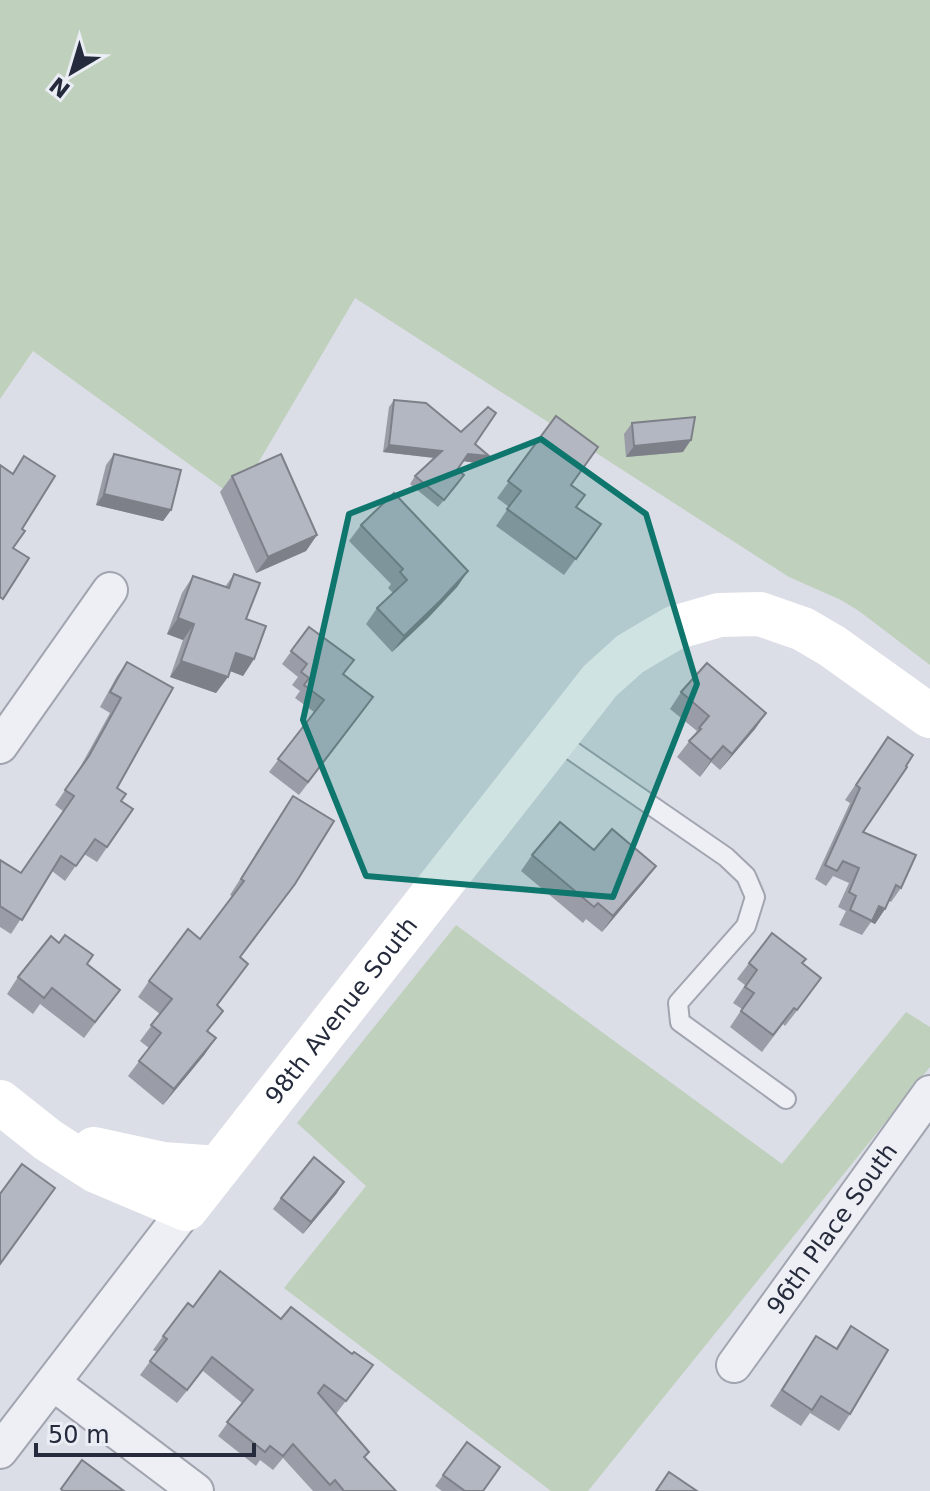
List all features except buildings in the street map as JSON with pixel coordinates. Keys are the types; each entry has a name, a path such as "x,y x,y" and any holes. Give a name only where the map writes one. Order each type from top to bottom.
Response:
{"street":[{"path":"0,746 110,590"},
{"name":"98th Avenue South","path":"0,1451 600,681 630,654 674,628 719,615 760,614 803,629 832,646 930,716"},
{"name":"96th Place South","path":"734,1365 930,1093"},
{"path":"0,1101 97,1150 163,1164 218,1168"},
{"path":"0,1101 48,1140 96,1171 186,1209"},
{"path":"53,1383 196,1491"}],"lane":[{"path":"555,739 726,857 746,876 755,897 746,926 678,1003 680,1022 786,1099"}],"highlighted area":[{"path":"541,439 646,514 697,684 613,897 366,876 303,720 349,514"}],"green space":[{"path":"0,0 930,0 930,665 859,611 789,577 355,298 237,499 33,351 0,399"},
{"path":"456,925 782,1164 906,1012 930,1027 930,1067 588,1491 551,1491 284,1288 366,1186 297,1123"}]}
